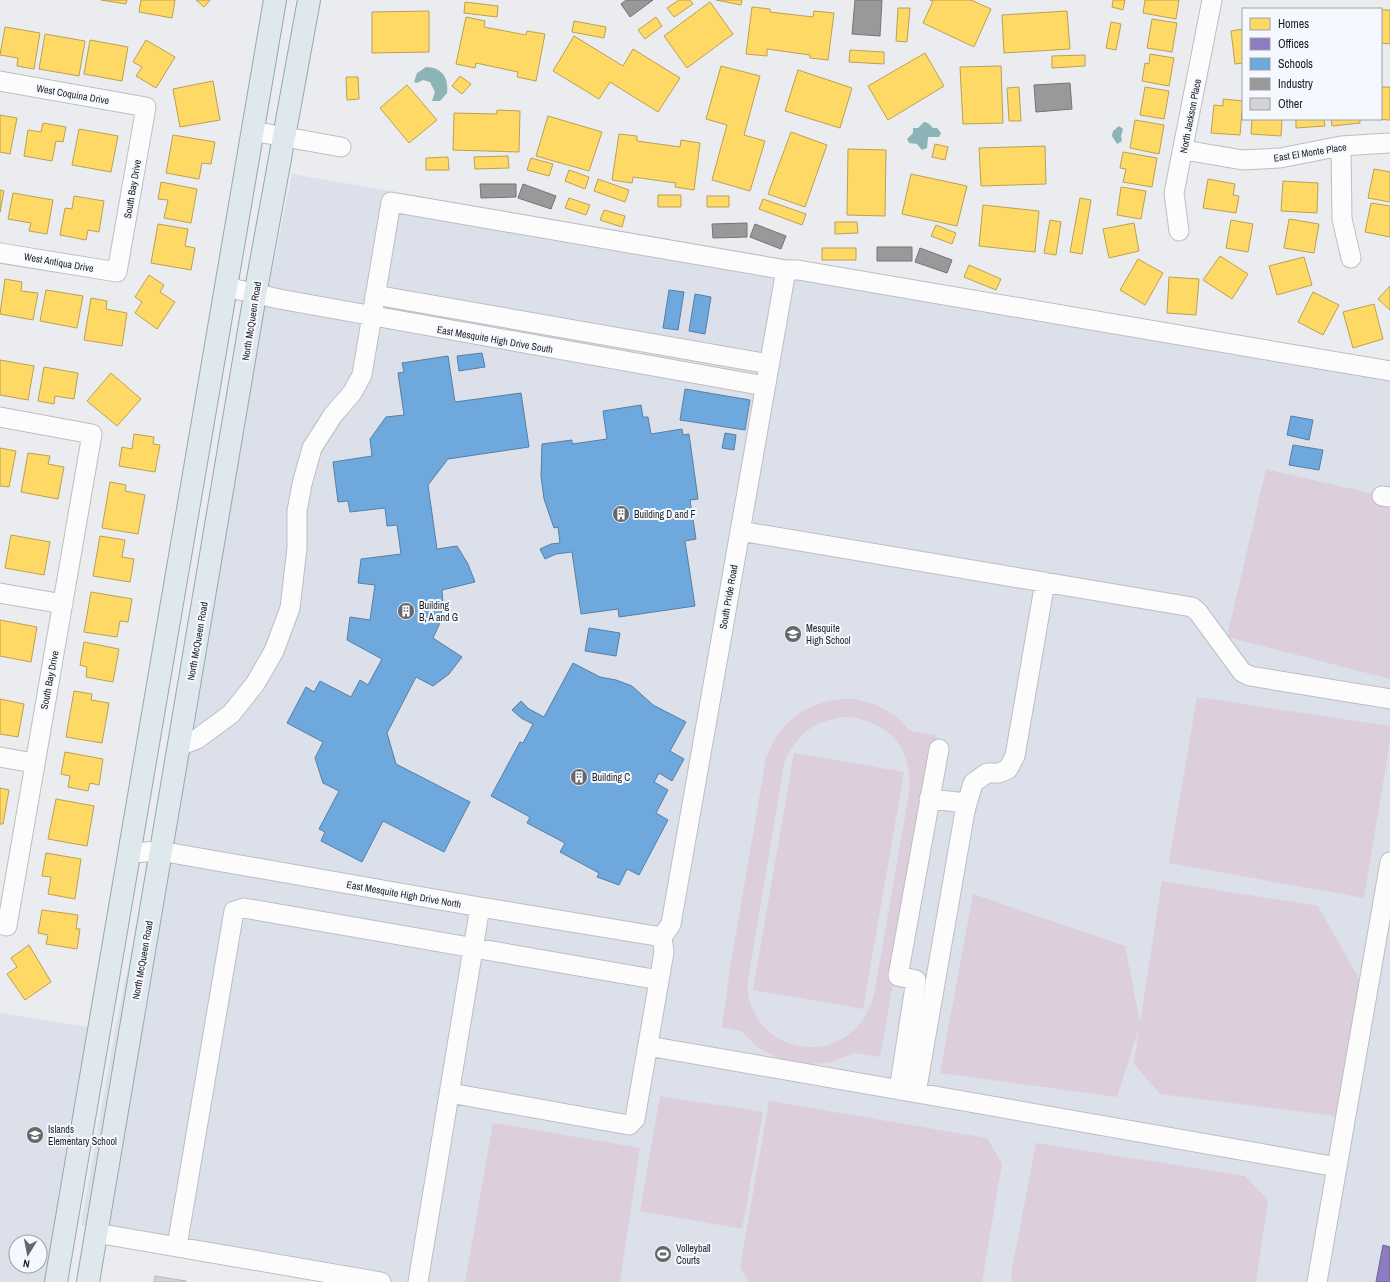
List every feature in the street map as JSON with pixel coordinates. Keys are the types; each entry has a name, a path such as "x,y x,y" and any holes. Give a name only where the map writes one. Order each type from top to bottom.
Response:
{"main road":[{"path":"56,1282 131,853 275,0"},
{"name":"North McQueen Road","path":"88,1282 255,295 309,0"}],"street":[{"name":"North Jackson Place","path":"1179,231 1174,192 1184,150 1212,0"},
{"name":"West Coquina Drive","path":"0,81 146,107"},
{"name":"South Bay Drive","path":"117,272 146,107"},
{"path":"252,131 341,147"},
{"name":"East El Monte Place","path":"1184,150 1243,160 1280,158 1341,146 1390,143"},
{"path":"1341,146 1342,219 1351,258"},
{"path":"179,746 197,739 231,714 255,684 274,651 290,608 297,548 297,511 302,484 312,448 333,415 352,393 362,375 391,202 786,270 798,270 974,299 1390,371"},
{"name":"West Antiqua Drive","path":"0,253 117,272"},
{"name":"South Pride Road","path":"450,1093 629,1125 635,1119 664,952 666,930 740,531 786,270"},
{"name":"East Mesquite High Drive South","path":"226,286 255,295 765,386"},
{"path":"375,295 769,364"},
{"name":"South Bay Drive","path":"0,417 92,434 64,604 3,925"},
{"path":"740,531 1192,607 1198,612 1242,672 1250,676 1390,699"},
{"path":"908,1091 967,803 973,783 987,773 999,773 1008,769 1015,756 1045,582"},
{"path":"0,593 64,604"},
{"path":"908,1091 916,980 898,976 939,749"},
{"path":"0,757 34,762"},
{"path":"929,799 967,803"},
{"name":"East Mesquite High Drive North","path":"131,853 160,851 480,907 666,930"},
{"path":"1317,1282 1390,862"},
{"path":"418,1282 480,907"},
{"path":"177,1246 234,911 244,908 659,980"},
{"path":"648,1046 1337,1167"},
{"path":"96,1233 382,1282"}],"shaded area":[{"name":"Mesquite High School","path":"292,174 1390,363 1390,1282 338,1282 340,1265 81,1225 116,1025"},
{"path":"1266,469 1382,496 1390,507 1390,679 1227,637"},
{"path":"1197,697 1390,726 1390,741 1364,898 1169,863"},
{"path":"853,699 875,704 897,717 910,731 937,735 880,1057 854,1053 829,1063 803,1064 785,1062 756,1046 741,1031 722,1027 730,969 766,758 772,745 786,725 804,710 828,701","holes":["844,717 873,723 884,729 901,747 906,759 910,788 874,995 863,1019 847,1036 827,1045 806,1047 785,1042 767,1030 754,1011 747,986 784,763 794,744 807,731 815,726 823,722"]},
{"path":"794,753 904,772 863,1009 753,990"},
{"path":"1162,881 1318,906 1359,979 1345,1117 1160,1094 1134,1064 1139,1027 1117,1097 940,1073 973,894 1125,946 1140,1022"},
{"name":"Islands Elementary School","path":"0,1013 88,1027 48,1264 48,1234 8,1234 8,1274 46,1274 45,1282 0,1282"},
{"path":"660,1096 763,1112 742,1229 640,1211"},
{"path":"769,1101 987,1138 1002,1164 982,1282 749,1282 740,1268"},
{"path":"493,1123 640,1148 620,1282 465,1282"},
{"path":"1036,1143 1245,1176 1268,1200 1256,1282 1013,1282 1011,1275"}],"water":[{"path":"426,67 440,71 445,78 447,83 447,93 440,101 432,101 435,92 430,82 423,80 417,83 414,82 417,73"},
{"path":"924,122 928,123 933,128 937,128 941,133 939,137 928,137 927,148 922,150 917,144 909,143 907,139 913,133 913,128 918,128"},
{"path":"1119,126 1123,129 1121,136 1122,141 1117,144 1112,136 1113,131"}],"building: Homes":[{"path":"101,0 127,0 126,4"},
{"path":"141,0 175,0 172,18 139,12"},
{"path":"196,0 210,0 204,7"},
{"path":"679,0 690,0 693,4 674,17 667,8"},
{"path":"716,0 742,0 741,5"},
{"path":"930,0 971,0 991,9 974,47 923,23 933,1"},
{"path":"1113,0 1125,0 1123,10 1112,7"},
{"path":"1145,0 1179,0 1176,19 1143,13"},
{"path":"465,2 498,6 497,17 464,13"},
{"path":"710,2 733,34 687,68 664,36"},
{"path":"752,7 770,9 770,12 813,17 814,11 834,13 828,60 810,58 810,55 767,49 767,56 746,54"},
{"path":"898,8 910,8 907,42 896,41"},
{"path":"1382,10 1390,10 1390,44 1382,43"},
{"path":"429,11 429,52 372,53 372,12"},
{"path":"1067,11 1070,49 1004,53 1002,15"},
{"path":"466,17 485,21 484,27 526,35 527,31 545,34 536,81 517,77 518,72 476,63 475,68 456,64"},
{"path":"656,17 662,26 645,39 638,30"},
{"path":"1152,19 1177,23 1172,52 1147,48"},
{"path":"574,21 606,27 604,38 572,32"},
{"path":"1111,22 1121,24 1116,50 1106,48"},
{"path":"5,27 40,33 34,69 17,66 18,58 0,55"},
{"path":"1242,29 1242,63 1235,64 1231,31"},
{"path":"45,34 85,41 79,76 39,69"},
{"path":"574,36 623,66 633,49 680,78 658,112 610,82 599,99 553,71"},
{"path":"90,40 128,47 122,81 84,74"},
{"path":"146,40 175,57 156,88 136,76 142,67 133,62"},
{"path":"850,50 884,52 884,64 849,62"},
{"path":"925,53 944,86 888,120 868,86"},
{"path":"1150,54 1174,58 1169,86 1142,81 1145,63 1149,64"},
{"path":"1085,55 1085,66 1052,68 1052,56"},
{"path":"721,66 760,76 744,135 765,141 750,191 712,180 727,125 706,119"},
{"path":"1001,66 1003,123 963,124 960,67"},
{"path":"798,70 852,88 840,128 785,111"},
{"path":"460,76 471,84 462,94 452,86"},
{"path":"346,77 358,77 359,99 347,100"},
{"path":"213,81 220,120 180,127 173,89"},
{"path":"407,85 437,120 409,143 380,108"},
{"path":"1019,87 1021,121 1009,121 1007,88"},
{"path":"1145,87 1169,91 1164,119 1140,115"},
{"path":"1382,87 1390,87 1390,120 1382,120"},
{"path":"1223,99 1242,101 1240,135 1211,133 1214,105 1223,106"},
{"path":"497,110 520,111 519,152 453,150 454,113 497,114"},
{"path":"0,115 17,118 10,154 0,152"},
{"path":"548,116 602,132 589,171 536,156"},
{"path":"1135,120 1164,125 1159,154 1130,148"},
{"path":"1252,120 1282,120 1281,136 1251,134"},
{"path":"1296,120 1324,120 1325,126 1296,128"},
{"path":"1331,120 1360,120 1360,123 1332,126"},
{"path":"43,123 66,127 63,142 56,141 52,161 24,156 28,130 41,132"},
{"path":"79,129 118,136 111,172 72,165"},
{"path":"791,132 827,145 805,207 768,194"},
{"path":"619,134 637,136 637,141 680,147 681,140 700,143 694,190 675,187 676,183 633,177 632,183 612,180"},
{"path":"173,135 215,142 211,164 202,163 199,179 166,173"},
{"path":"935,144 948,147 945,160 932,157"},
{"path":"1045,146 1046,184 981,186 979,148"},
{"path":"848,149 886,150 885,216 847,215"},
{"path":"1123,152 1157,158 1152,187 1123,182 1126,169 1120,168"},
{"path":"508,156 509,168 475,169 474,157"},
{"path":"448,157 449,170 426,170 426,158"},
{"path":"531,158 553,164 549,176 527,170"},
{"path":"1374,169 1390,172 1390,202 1368,198"},
{"path":"569,170 589,177 585,189 565,181"},
{"path":"911,174 967,186 957,226 902,214"},
{"path":"598,179 629,190 625,202 594,191"},
{"path":"1208,179 1235,184 1233,195 1239,196 1236,213 1203,208"},
{"path":"1283,181 1318,183 1317,213 1281,211"},
{"path":"161,182 197,189 191,223 164,218 168,200 158,199"},
{"path":"1121,187 1146,191 1141,219 1117,215"},
{"path":"0,190 4,191 0,212"},
{"path":"13,193 53,200 47,234 29,231 31,223 8,219"},
{"path":"658,195 681,195 681,207 658,207"},
{"path":"74,196 104,201 99,232 88,230 86,240 60,235 65,208 72,209"},
{"path":"707,196 729,196 729,207 707,207"},
{"path":"569,198 590,205 586,215 565,208"},
{"path":"1080,198 1091,200 1082,254 1070,252"},
{"path":"763,199 806,214 802,225 759,209"},
{"path":"1371,203 1390,206 1390,237 1365,232"},
{"path":"983,205 1039,211 1035,252 979,246"},
{"path":"604,210 625,216 622,227 600,220"},
{"path":"1289,219 1319,224 1314,253 1284,248"},
{"path":"1050,220 1061,222 1056,255 1044,253"},
{"path":"1231,220 1253,224 1248,252 1226,248"},
{"path":"835,222 857,222 858,233 835,234"},
{"path":"1134,223 1139,251 1109,258 1103,229"},
{"path":"158,224 188,229 185,246 195,248 191,270 151,263"},
{"path":"936,225 956,233 952,244 931,236"},
{"path":"822,248 856,248 856,260 822,260"},
{"path":"1220,256 1248,274 1232,299 1203,280"},
{"path":"1304,257 1312,285 1277,295 1269,266"},
{"path":"1138,259 1163,273 1145,305 1120,290"},
{"path":"969,265 1001,279 996,290 964,277"},
{"path":"149,275 164,285 160,292 175,302 157,329 135,313 142,302 135,297"},
{"path":"1169,277 1199,279 1196,315 1167,313"},
{"path":"5,279 22,282 21,291 38,293 33,320 0,314"},
{"path":"1390,286 1390,310 1378,299"},
{"path":"46,290 83,296 77,328 40,321"},
{"path":"1313,292 1339,305 1323,335 1298,322"},
{"path":"91,298 107,301 106,309 127,313 122,346 84,340"},
{"path":"1374,304 1383,339 1353,348 1343,312"},
{"path":"0,360 34,366 28,400 0,395"},
{"path":"44,367 78,373 74,399 55,396 54,404 38,401"},
{"path":"111,373 141,399 117,426 87,401"},
{"path":"134,434 154,437 153,444 160,445 155,472 119,466 122,447 132,449"},
{"path":"0,448 16,451 9,487 0,486"},
{"path":"28,453 50,456 48,464 64,467 58,499 21,492"},
{"path":"110,482 126,485 125,491 145,495 138,534 102,528"},
{"path":"11,535 50,542 44,575 5,568"},
{"path":"100,536 125,540 122,557 134,559 130,582 93,576"},
{"path":"91,592 132,599 128,622 120,621 117,637 84,632"},
{"path":"0,620 37,627 31,662 0,656"},
{"path":"84,642 119,649 113,682 86,677 87,667 80,665"},
{"path":"74,691 92,694 91,700 109,703 102,743 66,737"},
{"path":"0,699 24,704 18,737 0,734"},
{"path":"65,752 103,759 99,785 90,783 88,791 68,787 70,776 61,774"},
{"path":"0,788 9,790 3,824 0,824"},
{"path":"56,799 94,806 87,846 48,839"},
{"path":"46,853 81,859 75,899 48,894 51,877 42,876"},
{"path":"42,910 78,915 76,929 80,929 77,949 46,944 48,935 38,933"},
{"path":"29,945 51,982 25,1000 7,974 17,967 11,958"}],"building: Offices":[{"path":"1383,1245 1390,1247 1390,1282 1376,1282"}],"building: Schools":[{"path":"669,290 684,292 678,330 663,328"},
{"path":"695,294 711,297 705,334 689,331"},
{"path":"482,353 485,367 459,371 457,356"},
{"name":"Building B, A and G","path":"448,356 455,402 521,393 529,447 448,459 428,485 437,549 457,546 468,564 475,582 442,590 443,604 439,625 433,638 462,657 449,674 433,686 416,677 387,733 396,764 470,802 444,852 383,821 362,862 321,841 325,832 319,829 339,791 323,783 315,758 323,742 287,723 306,687 314,692 320,681 351,697 360,680 368,685 382,659 347,640 350,617 370,620 375,585 358,583 361,559 401,554 397,525 387,526 385,508 350,512 348,501 338,502 333,462 372,456 370,439 386,417 404,415 398,373 404,372 402,363"},
{"path":"685,389 750,400 745,430 680,420"},
{"name":"Building D and F","path":"641,405 643,417 648,417 651,434 682,429 683,435 689,434 698,499 690,500 696,539 685,541 695,606 619,617 618,609 581,614 572,552 556,554 545,559 540,549 551,544 560,543 558,527 554,528 544,499 541,476 542,444 572,440 572,444 607,439 603,411"},
{"path":"1291,416 1313,420 1309,440 1287,435"},
{"path":"725,433 736,435 734,450 722,448"},
{"path":"1293,445 1323,450 1319,470 1289,465"},
{"path":"589,628 620,633 616,656 585,651"},
{"name":"Building C","path":"573,663 600,677 616,680 632,686 653,705 686,722 670,751 684,759 672,781 659,773 654,782 668,790 656,813 668,820 639,875 627,869 619,885 597,877 599,873 560,852 565,843 527,823 530,817 491,796 520,742 523,743 533,724 521,718 512,710 521,701 529,709 544,717"}],"building: Industry":[{"path":"626,0 653,0 630,17 621,4"},
{"path":"855,0 882,0 880,36 852,34"},
{"path":"1070,83 1072,109 1036,112 1034,85"},
{"path":"480,184 516,184 516,197 481,198"},
{"path":"523,184 556,196 551,209 518,198"},
{"path":"747,223 747,237 713,238 712,224"},
{"path":"755,224 786,236 781,249 750,237"},
{"path":"877,247 912,247 912,261 877,261"},
{"path":"920,248 952,260 947,273 915,262"}],"building: Other":[{"path":"155,1276 186,1281 186,1282 154,1282"}],"place":[{"name":"Building D and F","path":"621,514"},
{"name":"Building B, A and G","path":"406,611"},
{"name":"Mesquite High School","path":"793,634"},
{"name":"Building C","path":"579,777"},
{"name":"Islands Elementary School","path":"35,1135"},
{"name":"Volleyball Courts","path":"663,1254"}]}
